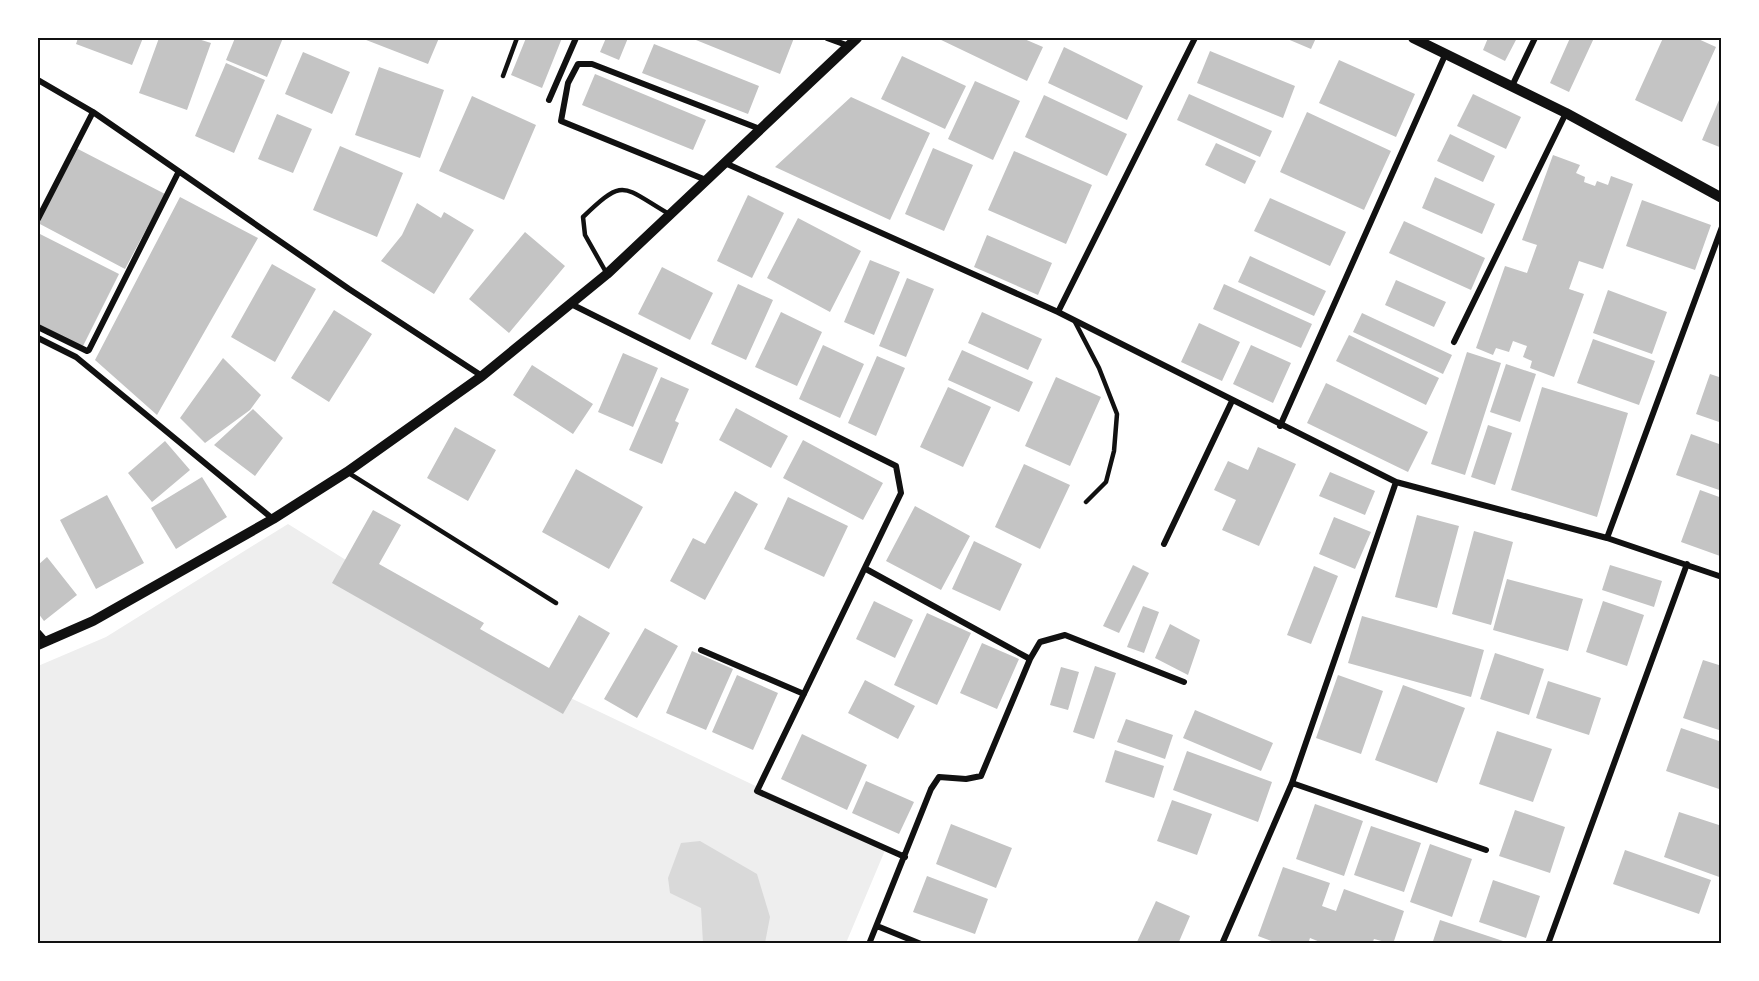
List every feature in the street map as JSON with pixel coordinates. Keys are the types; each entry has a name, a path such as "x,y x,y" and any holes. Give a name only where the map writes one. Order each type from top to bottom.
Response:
{"street":[{"path":"549,100 576,38"},
{"path":"827,38 853,42"},
{"path":"1058,312 1195,38"},
{"path":"1413,38 1566,113 1722,198"},
{"path":"1512,86 1535,38"},
{"path":"38,632 42,643 93,621 273,519 347,472 482,376 607,274 853,42"},
{"path":"1280,426 1446,53"},
{"path":"706,180 561,121 568,84 578,64 592,63 760,129"},
{"path":"38,80 93,112 178,173 482,376"},
{"path":"38,219 93,112"},
{"path":"1454,342 1566,113"},
{"path":"725,163 1073,319 1280,426 1396,482 1607,538 1722,577"},
{"path":"38,327 89,350 178,173"},
{"path":"1607,538 1722,227"},
{"path":"571,304 896,466 901,493 757,790 905,857"},
{"path":"38,338 76,357 273,519"},
{"path":"1164,544 1232,401"},
{"path":"1222,944 1292,783 1396,482"},
{"path":"1548,944 1687,564"},
{"path":"866,569 1030,659"},
{"path":"869,944 931,789 939,777 966,779 981,776 1030,659 1040,642 1065,635 1184,682"},
{"path":"701,650 804,694"},
{"path":"1292,783 1486,850"},
{"path":"877,926 921,944"}],"lane":[{"path":"503,76 518,38"},
{"path":"607,274 582,224 583,217 609,192 619,188 630,191 669,214"},
{"path":"1073,319 1099,368 1117,414 1114,451 1106,482 1086,502"},
{"path":"347,472 556,603"}],"shaded area":[{"path":"288,524 560,693 886,848 846,943 38,943 38,666 106,637"},
{"path":"700,841 757,874 770,917 765,943 703,943 701,908 670,893 668,878 681,843"}],"building":[{"path":"78,38 143,38 132,65 76,44"},
{"path":"159,38 195,38 211,43 187,110 139,93"},
{"path":"235,38 283,38 267,77 226,60"},
{"path":"361,38 439,38 428,64"},
{"path":"526,38 562,38 542,88 511,75"},
{"path":"606,38 628,38 619,60 600,52"},
{"path":"691,38 794,38 780,74"},
{"path":"937,38 1022,38 1043,47 1027,81"},
{"path":"1285,38 1316,38 1311,49"},
{"path":"1488,38 1517,38 1505,61 1483,50"},
{"path":"1570,38 1594,38 1569,92 1550,83"},
{"path":"1663,38 1696,38 1716,47 1682,122 1635,100"},
{"path":"654,44 759,86 748,114 642,73"},
{"path":"1064,47 1143,86 1127,120 1048,83"},
{"path":"1210,51 1295,86 1283,118 1197,83"},
{"path":"303,52 350,72 332,114 285,94"},
{"path":"902,56 966,86 945,129 881,99"},
{"path":"1339,60 1415,94 1396,137 1319,103"},
{"path":"226,63 265,80 234,153 195,136"},
{"path":"379,67 444,90 420,158 355,135"},
{"path":"595,74 706,120 693,150 582,105"},
{"path":"975,81 1020,101 993,160 948,139"},
{"path":"1722,93 1722,148 1702,140"},
{"path":"1189,94 1272,131 1260,157 1177,120"},
{"path":"1473,94 1521,117 1506,149 1457,126"},
{"path":"1044,95 1127,134 1107,176 1025,137"},
{"path":"472,96 536,125 504,200 439,171"},
{"path":"851,97 930,133 890,220 775,167"},
{"path":"1307,112 1391,151 1364,210 1280,172"},
{"path":"277,114 312,129 293,173 258,159"},
{"path":"1450,134 1495,156 1483,182 1437,161"},
{"path":"1216,143 1256,161 1245,184 1205,165"},
{"path":"340,146 403,173 377,237 313,210"},
{"path":"76,148 165,194 125,269 38,223"},
{"path":"933,148 973,165 944,231 905,214"},
{"path":"1014,151 1092,185 1066,244 988,210"},
{"path":"1553,155 1580,165 1576,173 1585,177 1584,182 1595,186 1597,181 1608,185 1611,176 1633,184 1603,269 1579,261 1569,289 1584,294 1554,377 1530,368 1532,361 1523,357 1527,346 1513,341 1509,352 1496,348 1493,355 1476,348 1505,266 1527,273 1537,245 1522,240"},
{"path":"1435,177 1495,204 1482,234 1422,208"},
{"path":"748,195 784,213 752,278 717,261"},
{"path":"180,197 258,238 157,415 95,360"},
{"path":"1270,198 1346,232 1330,266 1254,231"},
{"path":"1642,200 1711,225 1695,270 1626,246"},
{"path":"417,203 441,218 444,212 474,230 434,294 381,261 402,235"},
{"path":"798,218 861,251 830,312 767,278"},
{"path":"1404,221 1485,258 1471,290 1389,253"},
{"path":"525,232 565,266 509,333 469,299"},
{"path":"38,233 119,274 82,348 38,326"},
{"path":"987,235 1052,263 1038,295 974,267"},
{"path":"1250,256 1326,291 1314,316 1238,282"},
{"path":"870,260 900,272 874,335 844,322"},
{"path":"272,264 316,289 275,362 231,337"},
{"path":"662,267 713,293 690,340 638,314"},
{"path":"907,278 934,289 906,357 879,346"},
{"path":"1396,280 1446,302 1434,327 1385,305"},
{"path":"738,284 773,300 746,360 711,344"},
{"path":"1224,284 1312,324 1301,348 1213,309"},
{"path":"1608,290 1667,312 1652,354 1593,333"},
{"path":"334,310 372,334 329,402 291,378"},
{"path":"781,312 822,332 797,386 755,367"},
{"path":"982,312 1042,339 1028,370 968,343"},
{"path":"1362,313 1452,355 1443,374 1353,332"},
{"path":"1199,323 1240,342 1222,381 1181,362"},
{"path":"1349,335 1439,378 1426,405 1336,361"},
{"path":"1593,339 1655,361 1639,405 1577,383"},
{"path":"823,345 864,364 840,418 799,399"},
{"path":"1251,345 1291,363 1273,403 1233,384"},
{"path":"962,350 1033,382 1019,412 948,380"},
{"path":"1467,352 1501,363 1465,475 1431,464"},
{"path":"623,353 658,368 633,427 598,412"},
{"path":"877,356 905,368 876,436 848,423"},
{"path":"223,358 261,395 250,410 205,443 180,418"},
{"path":"1506,364 1536,374 1520,422 1490,412"},
{"path":"532,365 593,404 573,434 513,395"},
{"path":"1710,374 1722,378 1722,423 1696,414"},
{"path":"661,377 689,389 675,421 679,423 662,464 629,450"},
{"path":"1056,377 1101,397 1070,466 1025,446"},
{"path":"1326,383 1428,432 1408,472 1307,423"},
{"path":"948,387 991,407 963,467 920,447"},
{"path":"1542,387 1628,413 1597,517 1511,490"},
{"path":"736,408 788,436 771,468 719,440"},
{"path":"253,409 283,438 255,476 214,445"},
{"path":"1488,425 1512,433 1495,485 1471,477"},
{"path":"455,427 496,450 468,501 427,478"},
{"path":"1691,434 1722,445 1722,491 1676,475"},
{"path":"803,440 883,483 863,520 783,478"},
{"path":"165,441 190,470 152,502 128,473"},
{"path":"1258,447 1296,464 1259,546 1222,530 1236,500 1214,490 1228,461 1248,470"},
{"path":"1024,464 1070,485 1040,549 995,527"},
{"path":"576,469 643,507 609,569 542,532"},
{"path":"1330,472 1375,491 1365,515 1319,496"},
{"path":"202,477 227,517 176,549 151,508"},
{"path":"1700,490 1722,498 1720,556 1681,542"},
{"path":"735,491 758,504 705,600 670,581 693,538 705,544"},
{"path":"107,495 144,563 96,589 60,520"},
{"path":"788,497 848,526 824,577 764,549"},
{"path":"915,506 970,536 941,590 886,561"},
{"path":"373,510 401,525 379,564 484,623 480,629 549,668 579,615 610,633 563,714 332,583"},
{"path":"1417,515 1459,526 1437,608 1395,597"},
{"path":"1334,517 1371,532 1355,569 1319,554"},
{"path":"1474,531 1513,542 1491,625 1452,614"},
{"path":"974,541 1022,564 1000,611 952,589"},
{"path":"47,557 77,595 44,621 38,613 38,565"},
{"path":"1133,565 1149,573 1119,633 1103,626"},
{"path":"1610,565 1662,581 1654,607 1602,590"},
{"path":"1314,566 1338,576 1311,644 1287,635"},
{"path":"1507,579 1583,599 1568,651 1493,630"},
{"path":"874,601 913,620 895,658 856,639"},
{"path":"1603,601 1644,615 1627,666 1586,652"},
{"path":"1143,606 1159,612 1144,653 1127,647"},
{"path":"927,613 971,633 937,705 894,685"},
{"path":"1362,616 1484,650 1471,697 1348,663"},
{"path":"1170,624 1200,640 1188,675 1155,658"},
{"path":"645,628 678,646 637,718 604,699"},
{"path":"982,643 1019,659 997,709 960,693"},
{"path":"692,651 733,669 706,730 666,713"},
{"path":"1495,653 1544,669 1529,715 1480,699"},
{"path":"1703,660 1722,666 1722,731 1683,718"},
{"path":"1095,666 1116,673 1094,739 1073,732"},
{"path":"1061,667 1079,672 1068,710 1050,705"},
{"path":"737,675 778,693 753,750 712,732"},
{"path":"1338,675 1383,691 1361,754 1316,738"},
{"path":"865,680 915,706 898,739 848,713"},
{"path":"1548,681 1601,698 1589,735 1536,718"},
{"path":"1403,685 1465,708 1437,783 1375,760"},
{"path":"1195,710 1273,743 1261,771 1183,738"},
{"path":"1126,719 1173,735 1165,759 1117,742"},
{"path":"1681,728 1722,742 1722,790 1666,771"},
{"path":"1497,731 1552,749 1533,802 1479,784"},
{"path":"802,734 867,765 847,810 781,779"},
{"path":"1115,750 1164,766 1154,798 1105,782"},
{"path":"1187,751 1272,782 1258,822 1173,790"},
{"path":"866,781 914,802 899,834 852,813"},
{"path":"1172,800 1212,814 1197,855 1157,841"},
{"path":"1315,804 1363,821 1344,876 1296,859"},
{"path":"1515,810 1565,827 1550,873 1499,856"},
{"path":"1679,812 1722,826 1722,878 1664,857"},
{"path":"951,824 1012,848 996,888 936,864"},
{"path":"1371,826 1421,843 1404,892 1354,875"},
{"path":"1430,844 1472,859 1452,917 1410,902"},
{"path":"1625,850 1711,880 1699,914 1613,884"},
{"path":"1283,867 1330,883 1322,906 1336,911 1344,889 1404,911 1393,944 1374,939 1372,944 1325,944 1310,938 1308,944 1279,944 1258,936"},
{"path":"927,876 988,899 975,934 913,912"},
{"path":"1493,880 1540,896 1526,938 1479,922"},
{"path":"1156,901 1190,916 1178,944 1136,944"},
{"path":"1440,920 1509,943 1509,944 1432,944"}]}
